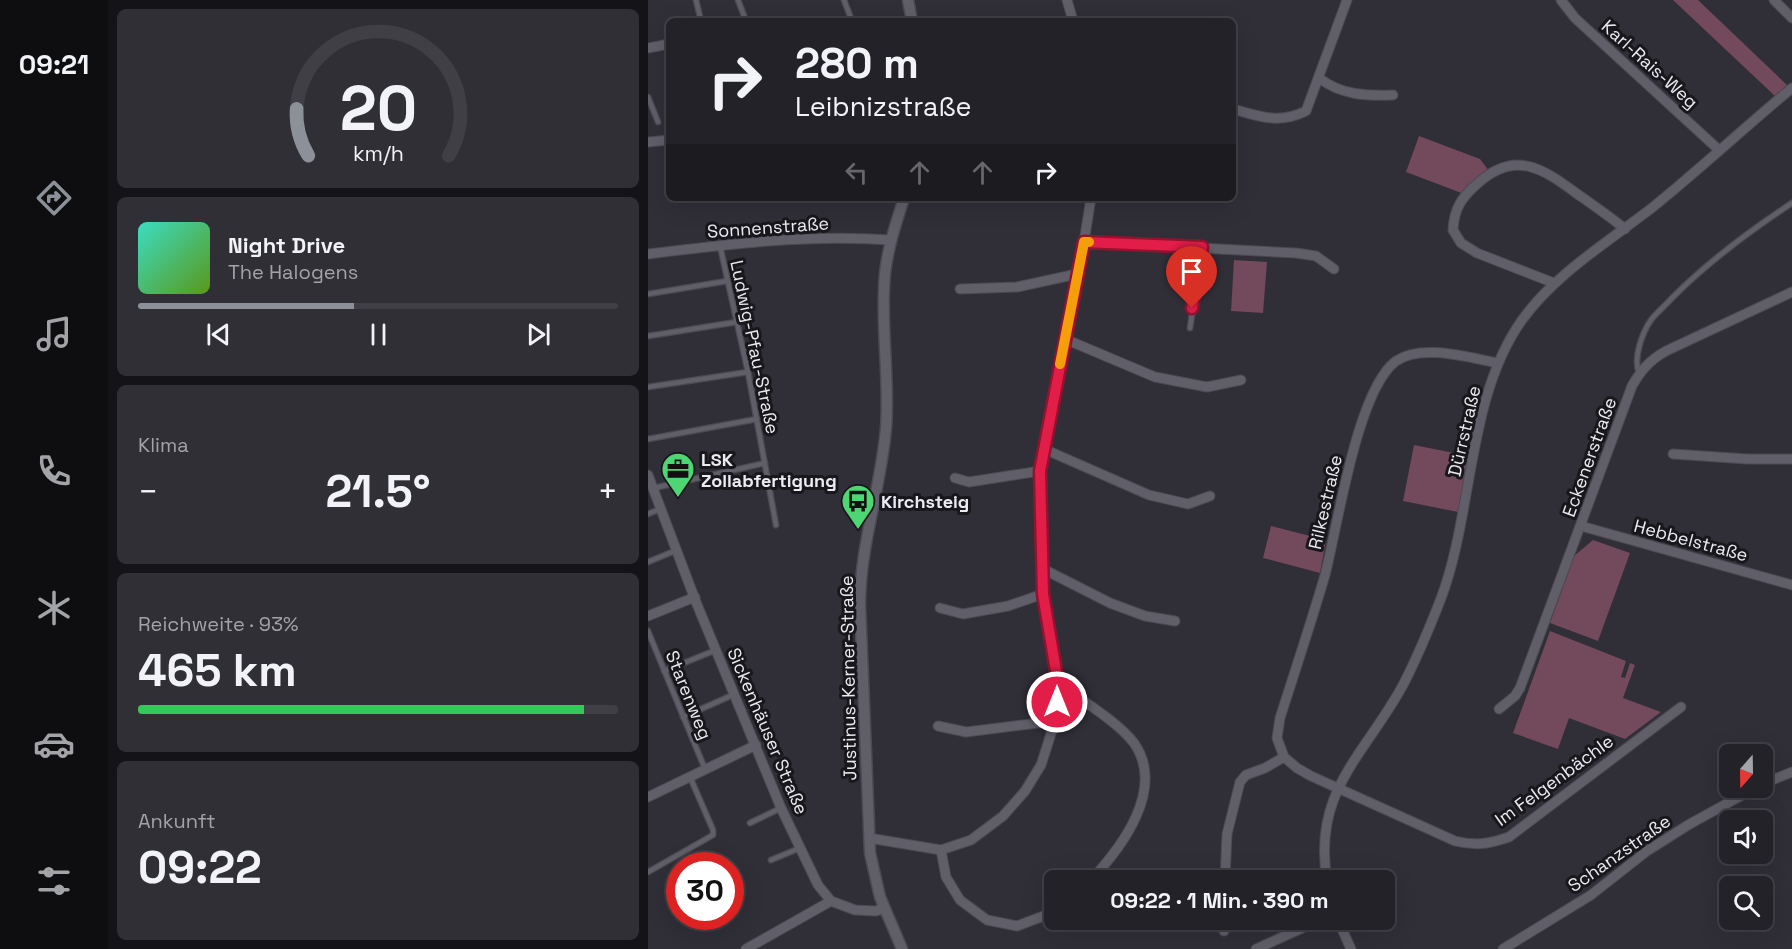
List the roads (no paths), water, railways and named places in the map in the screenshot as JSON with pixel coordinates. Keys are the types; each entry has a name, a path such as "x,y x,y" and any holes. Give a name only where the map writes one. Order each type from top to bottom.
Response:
{"street":[{"path":"908,0 911,18"},
{"path":"1067,0 1072,18"},
{"path":"1236,110 1280,119 1293,118 1306,111 1347,0"},
{"name":"Karl-Rais-Weg","path":"1561,0 1575,18 1719,150"},
{"path":"1774,0 1792,18"},
{"path":"648,48 666,46"},
{"path":"1319,78 1329,86 1362,96 1393,95"},
{"name":"Dürrstraße","path":"1326,870 1323,849 1329,811 1338,788 1346,771 1403,685 1441,599 1457,540 1486,403 1498,363 1522,321 1554,283 1704,165 1792,88"},
{"path":"648,142 666,140"},
{"path":"1554,283 1477,253 1461,243 1453,230 1457,205 1464,195 1490,172 1508,165 1526,166 1547,172 1625,229"},
{"name":"Justinus-Kerner-Straße","path":"884,908 874,873 869,838 860,588 865,547 878,489 886,428 885,274 891,240 903,201"},
{"path":"869,838 940,850 971,840 1003,816 1025,791 1041,765 1055,721 1058,683 1043,594 1040,471 1091,201"},
{"name":"Sonnenstraße","path":"648,254 720,245 810,239 891,240"},
{"path":"1084,242 1296,253 1316,256 1334,269"},
{"path":"960,289 1017,287 1077,274"},
{"name":"Eckenerstraße","path":"1499,709 1515,696 1520,688 1632,386 1639,373 1649,360 1666,351 1792,292"},
{"path":"1065,339 1155,377 1207,387 1241,380"},
{"name":"Rilkestraße","path":"1284,757 1277,738 1280,718 1324,575 1359,431 1378,381 1396,362 1408,355 1420,353 1439,352 1498,363"},
{"path":"1044,449 1149,495 1188,504 1210,496"},
{"path":"1672,454 1747,459 1792,459"},
{"path":"956,478 969,482 1040,471"},
{"name":"Sickenhäuser Straße","path":"648,475 781,808 818,885 831,901"},
{"name":"Hebbelstraße","path":"1581,526 1792,585"},
{"path":"1043,569 1110,603 1145,616 1175,621"},
{"path":"940,608 963,614 1008,606 1043,594"},
{"path":"648,615 695,597"},
{"path":"1058,683 1121,729 1141,755 1146,779 1142,800 1130,829 1111,859 1101,870"},
{"name":"Im Felgenbächle","path":"1338,788 1455,841 1477,845 1492,843 1509,837 1681,707"},
{"path":"938,726 966,732 1055,721"},
{"path":"648,797 756,745"},
{"path":"1225,870 1227,834 1240,782 1246,776 1284,757 1297,768 1338,788"},
{"path":"1773,780 1792,772"},
{"name":"Schanzstraße","path":"1503,949 1591,895 1655,846 1737,798"},
{"path":"940,850 946,877 960,900 987,920 1017,926 1044,916"},
{"path":"746,949 831,901 855,910 876,911 884,908 902,949"},
{"path":"1256,949 1298,930"},
{"path":"1342,930 1351,949"}],"lane":[{"path":"696,0 700,18"},
{"path":"738,0 745,18"},
{"path":"844,0 851,18"},
{"path":"648,98 658,122"},
{"path":"1639,373 1636,364 1638,354 1646,330 1653,318 1689,281 1792,202"},
{"name":"Ludwig-Pfau-Straße","path":"720,245 748,372 776,525"},
{"path":"1190,328 1202,247"},
{"path":"648,294 727,281"},
{"path":"648,336 737,322"},
{"path":"648,387 748,372"},
{"path":"648,439 757,419"},
{"path":"653,488 765,463"},
{"path":"648,514 660,508"},
{"path":"648,562 677,550"},
{"name":"Starenweg","path":"648,631 705,769"},
{"path":"664,671 716,650"},
{"path":"683,717 735,694"},
{"path":"648,872 713,836 713,830 690,776"},
{"path":"750,822 781,808"},
{"path":"771,860 800,848"}],"place":[{"name":"LSK Zollabfertigung","path":"678,498"},
{"name":"Kirchsteig","path":"858,530"}]}
